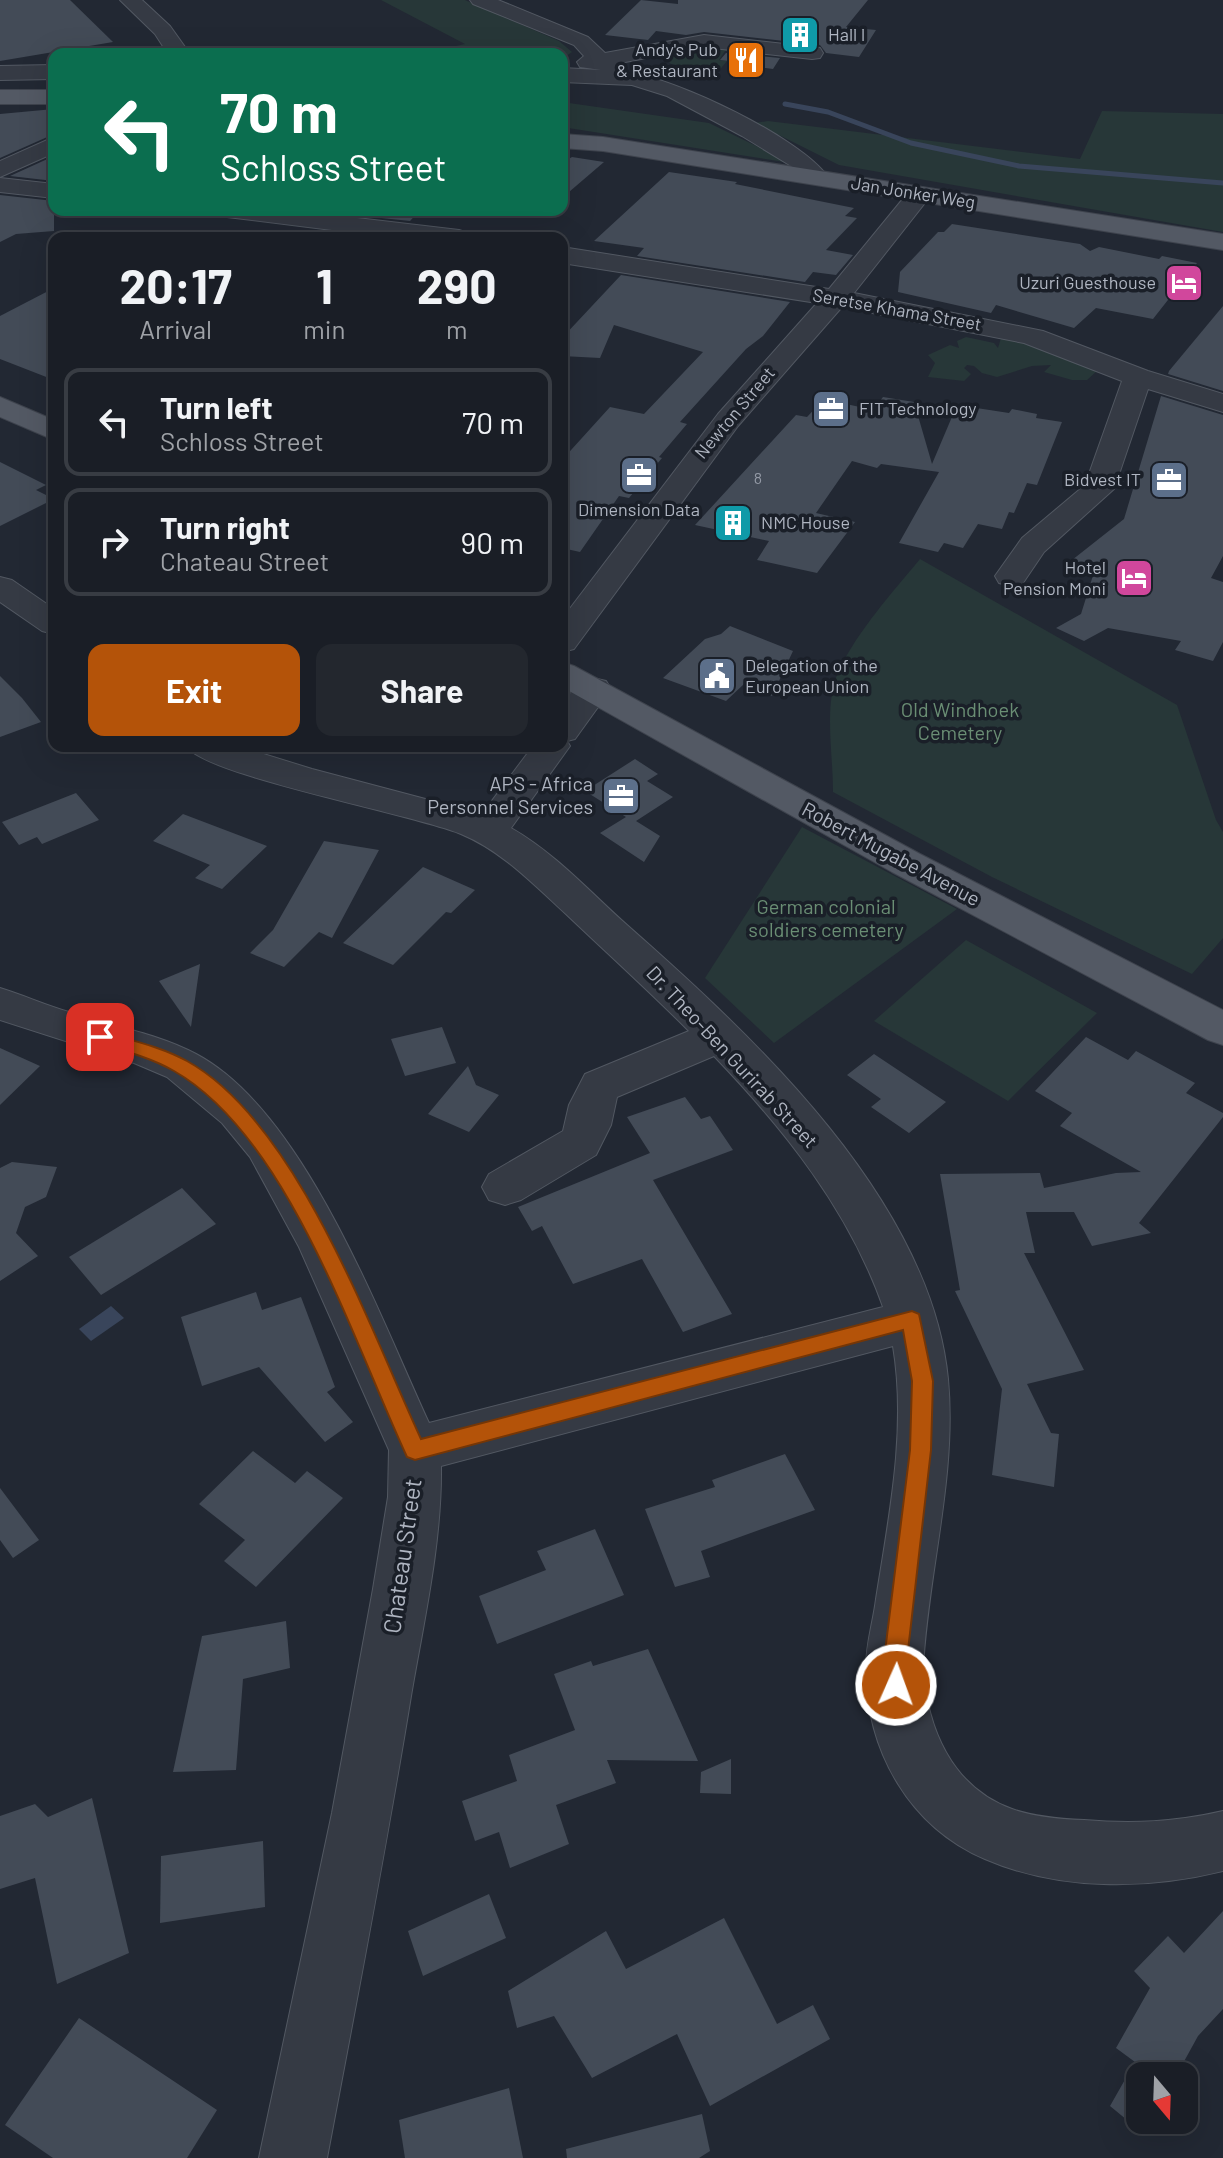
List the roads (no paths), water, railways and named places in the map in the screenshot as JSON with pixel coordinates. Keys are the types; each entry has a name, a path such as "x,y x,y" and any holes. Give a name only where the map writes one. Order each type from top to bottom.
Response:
{"main road":[{"path":"0,88 48,88"},
{"path":"0,97 48,97"},
{"name":"Jan Jonker Weg","path":"568,135 603,144"},
{"name":"Jan Jonker Weg","path":"568,141 603,144 1223,242"},
{"path":"0,406 48,428"},
{"name":"Robert Mugabe Avenue","path":"577,681 906,863 1223,1029"}],"street":[{"path":"130,0 163,30 174,48"},
{"path":"480,0 581,41 656,49"},
{"path":"581,41 600,60 634,79"},
{"path":"568,65 704,41 812,53"},
{"path":"0,73 48,72"},
{"path":"568,75 634,79 657,85 708,108 804,164 816,177"},
{"path":"0,80 48,79"},
{"path":"0,170 48,147"},
{"path":"0,185 48,190"},
{"name":"Newton Street","path":"568,634 728,420 836,298 920,194"},
{"path":"278,216 424,232 443,216"},
{"path":"276,232 287,217"},
{"name":"Seretse Khama Street","path":"568,257 836,298 1033,337 1138,377 1223,403"},
{"path":"1011,576 1039,539 1099,489 1138,377"},
{"path":"0,587 47,609"},
{"path":"568,711 577,681"},
{"name":"Dr. Theo-Ben Gurirab Street","path":"219,752 244,762 437,813 489,831 533,863 652,969 800,1122 845,1182 890,1266 912,1320 923,1381 920,1450 894,1668 902,1732 932,1786 949,1805 975,1824 1007,1839 1051,1848 1128,1854 1171,1852 1223,1841"},
{"path":"489,831 548,752"},
{"name":"Chateau Street","path":"0,1003 52,1023 149,1052 182,1066 238,1111 266,1145 321,1242 415,1450 415,1497 401,1589 362,1813 293,2158"},
{"path":"505,1187 580,1143 588,1125 591,1105 601,1086 718,1036"},
{"path":"415,1450 912,1320"}],"water":[{"path":"111,1306 124,1318 91,1341 79,1329"}],"waterway":[{"path":"785,104 828,112 911,143 1019,166 1223,183"}],"place":[{"name":"Hall I","path":"800,35"},
{"name":"Andy's Pub & Restaurant","path":"746,60"},
{"name":"Uzuri Guesthouse","path":"1184,283"},
{"name":"FIT Technology","path":"831,409"},
{"name":"Dimension Data","path":"639,475"},
{"name":"Bidvest IT","path":"1169,480"},
{"name":"NMC House","path":"733,523"},
{"name":"Hotel Pension Moni","path":"1134,578"},
{"name":"Delegation of the European Union","path":"717,676"},
{"name":"APS - Africa Personnel Services","path":"621,796"}],"park label":[{"name":"Old Windhoek Cemetery","path":"960,722"},
{"name":"German colonial soldiers cemetery","path":"826,918"}]}
